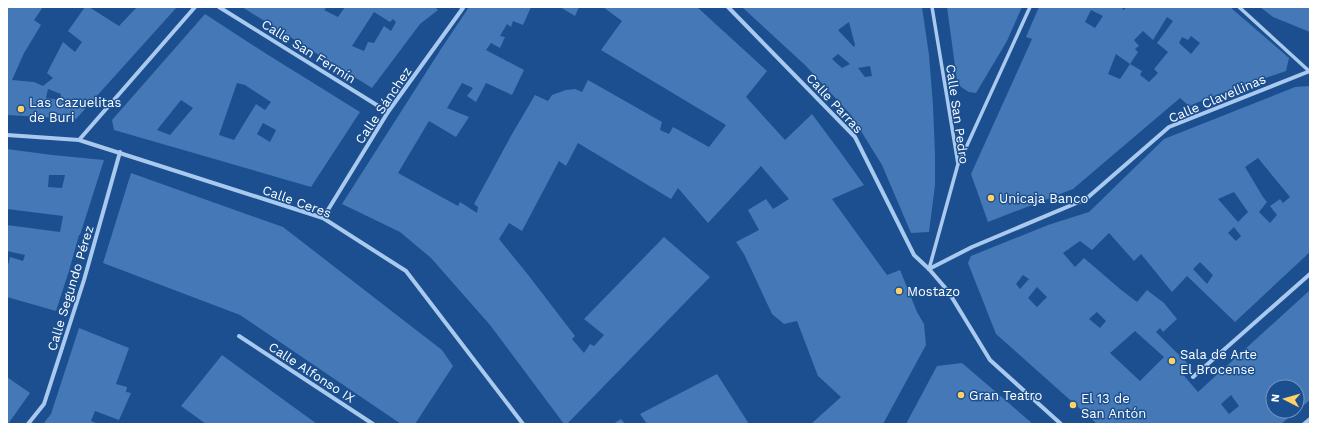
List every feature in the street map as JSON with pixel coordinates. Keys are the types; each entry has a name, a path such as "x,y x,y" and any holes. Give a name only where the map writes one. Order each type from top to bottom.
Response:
{"street":[{"path":"79,140 195,7"},
{"name":"Calle San Fermín","path":"219,7 388,112"},
{"name":"Calle Sánchez","path":"323,218 388,112 462,7"},
{"name":"Calle Parras","path":"728,7 855,137 914,255 929,269 948,291 990,360 1061,424"},
{"name":"Calle San Pedro","path":"929,269 958,164 932,7"},
{"path":"958,164 1030,7"},
{"path":"1239,7 1310,71"},
{"name":"Calle Clavellinas","path":"929,269 972,247 1086,199 1169,127 1310,71"},
{"name":"Calle Ceres","path":"7,135 79,140 323,218 406,271 523,424"},
{"name":"Calle Segundo Pérez","path":"28,424 44,404 84,280 120,152"},
{"path":"1193,377 1310,274"},
{"name":"Calle Alfonso IX","path":"239,336 371,424"},
{"path":"1304,424 1310,419"}],"building":[{"path":"7,7 43,7 34,20 41,25 24,53 12,80 34,82 43,86 53,78 47,73 63,42 75,52 82,42 68,31 85,7 89,7 119,26 137,7 177,7 76,119 7,115","holes":["48,89 61,94 60,100 46,98"]},
{"path":"242,7 327,7 324,10 338,17 345,7 435,7 438,10 420,24 372,88","holes":["374,12 390,22 393,19 396,22 391,31 384,26 374,43 368,42 364,51 352,46"]},
{"path":"469,7 531,7 523,25 513,21 511,27 507,24 500,36 505,37 500,48 491,43 486,50 524,70 512,95 486,83 476,102 467,96 473,88 462,83 447,108 469,117 456,137 429,121 398,173 458,206 460,202 477,213 478,207 474,204 535,95 548,101 552,95 566,90 575,89 582,92 588,80 662,122 660,130 669,134 673,127 709,147 726,125 601,50 622,21 603,7 697,7 767,71 746,97 785,140 812,114 864,185 832,199 887,275 900,270 917,312 924,324 926,345 883,424 811,424 841,397 818,376 797,321 784,324 772,314 744,254 736,242 759,230 748,210 766,199 773,209 789,199 761,166 708,223 678,188 671,199 578,143 566,166 559,161 522,231 509,223 499,239 575,336 572,339 584,353 590,344 594,346 604,335 584,319 664,237 710,277 567,424 564,424 490,325 431,258 400,232 342,204"},
{"path":"560,7 579,7 575,16"},
{"path":"742,7 922,7 929,55 935,155 935,185 929,232 911,233 882,165 851,115 805,65","holes":["849,22 855,45 854,47 838,30","838,54 850,64 842,68 832,59","870,66 872,76 865,77 858,68"]},
{"path":"947,7 1022,7 1007,41 976,93 969,92 961,87 957,81"},
{"path":"1039,7 1121,7 1124,10 1126,7 1230,7 1289,58 1286,71 1189,106 1180,98 1073,189 988,222 971,174 1032,39 1026,37","holes":["1091,10 1103,16 1095,28 1085,22","1167,17 1173,21 1157,43 1168,52 1154,69 1158,73 1149,82 1140,75 1142,71 1130,64 1138,52 1135,49 1139,46 1134,40 1143,31 1153,40","1191,36 1200,43 1191,54 1179,43 1182,37 1188,40","1116,54 1130,64 1120,79 1108,74"]},
{"path":"1260,7 1310,7 1310,32 1273,17"},
{"path":"205,14 360,112 311,187 114,130 112,120","holes":["237,83 245,85 271,102 265,110 256,104 234,140 219,135","181,100 193,108 170,135 157,130","263,123 276,130 270,142 257,134"]},
{"path":"1310,86 1310,252 1235,322 1187,276 1172,292 1141,254 1134,261 1109,233 1092,250 1080,241 1063,253 1075,267 1084,258 1137,302 1147,290 1164,303 1177,319 1163,332 1160,328 1156,332 1188,364 1180,371 1198,392 1310,290 1310,400 1305,404 1305,379 1265,379 1265,419 1287,419 1281,424 1097,424 996,334 968,263 971,256 1048,225 1089,212 1164,139 1295,87","holes":["1258,158 1290,197 1283,203 1280,199 1270,206 1277,215 1270,223 1259,212 1267,202 1245,167","1234,192 1248,212 1238,222 1218,199","1234,227 1241,236 1236,241 1228,233","1200,262 1213,275 1207,284 1193,269","1023,275 1029,279 1020,289 1016,284","1037,287 1047,297 1037,307 1028,298","1097,312 1106,321 1100,328 1089,319","1135,331 1164,357 1140,381 1110,353","1231,395 1239,406 1229,414 1221,404"]},
{"path":"7,149 104,160 56,311 7,297 7,269 10,257 23,261 25,255 7,251 7,225 60,232 63,216 7,209","holes":["49,175 65,175 62,188 48,187"]},
{"path":"131,173 283,227 442,350 453,366 415,424 401,424 240,315 103,263"},
{"path":"79,328 129,348 116,384 127,387 126,392 131,393 119,420 95,411 91,421 99,424 43,424 51,414"},
{"path":"222,355 317,424 206,424 181,406"},
{"name":"Gran Teatro","path":"962,363 1033,424 906,424 937,366"},
{"path":"717,374 749,424 647,424 640,414"},
{"path":"7,377 30,393 8,424 7,424"},
{"path":"621,419 625,424 613,424"}],"place":[{"name":"Las Cazuelitas de Buri","path":"21,109"},
{"name":"Unicaja Banco","path":"991,198"},
{"name":"Mostazo","path":"899,291"},
{"name":"Sala de Arte El Brocense","path":"1172,361"},
{"name":"Gran Teatro","path":"961,395"},
{"name":"El 13 de San Antón","path":"1073,405"}]}
